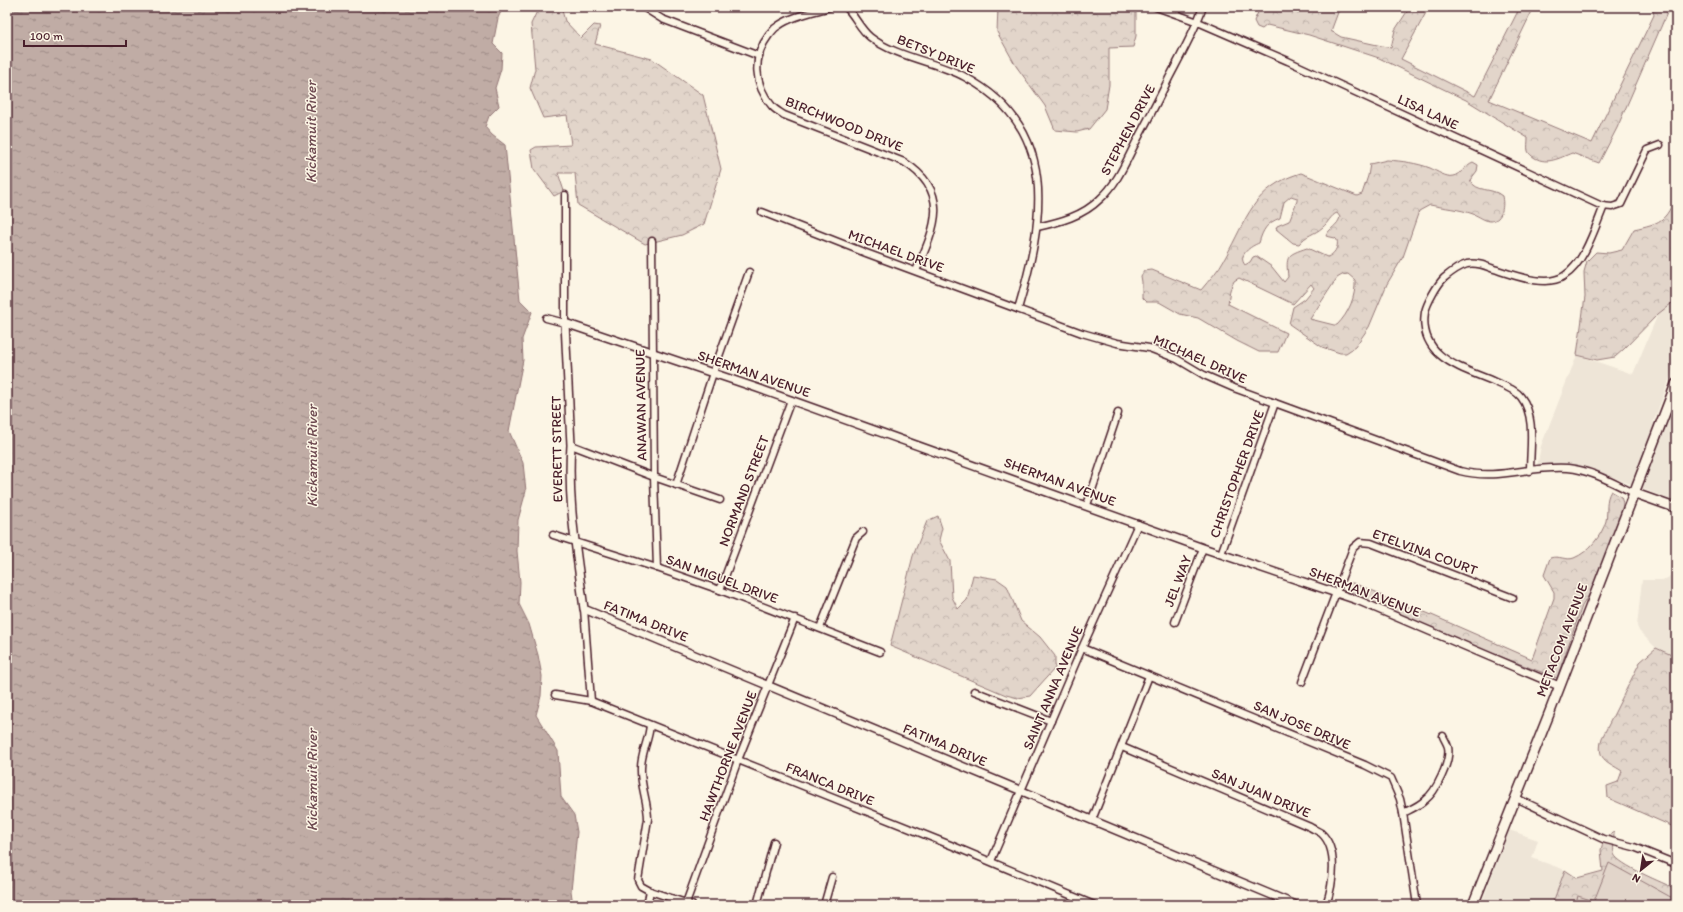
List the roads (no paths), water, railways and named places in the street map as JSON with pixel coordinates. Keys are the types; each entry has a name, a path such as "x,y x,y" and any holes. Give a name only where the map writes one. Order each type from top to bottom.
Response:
{"main road":[{"name":"METACOM AVENUE","path":"1474,905 1676,384"},
{"path":"1634,493 1676,508"}],"street":[{"path":"644,7 662,19 759,56"},
{"name":"BIRCHWOOD DRIVE","path":"830,7 788,20 776,27 765,41 759,56 758,77 763,91 772,107 784,115 904,162 920,173 925,179 931,189 936,214 930,238 916,271"},
{"name":"BETSY DRIVE","path":"846,7 863,30 871,38 891,49 963,76 980,86 1001,102 1013,116 1028,141 1034,161 1038,195 1037,226 1030,268 1018,309"},
{"name":"LISA LANE","path":"1156,7 1198,22 1360,94 1604,206"},
{"name":"STEPHEN DRIVE","path":"1037,226 1061,221 1081,213 1100,200 1110,188 1125,164 1198,22 1203,7"},
{"path":"1530,471 1530,421 1528,410 1521,397 1510,388 1448,362 1439,356 1430,343 1424,327 1426,311 1439,284 1449,274 1468,264 1481,264 1536,281 1547,282 1563,277 1574,269 1582,255 1604,206 1612,207 1621,204 1647,150 1660,145"},
{"name":"EVERETT STREET","path":"565,195 565,323 571,445 569,462 572,524 584,609 591,701"},
{"name":"MICHAEL DRIVE","path":"762,212 1082,333 1110,341 1149,348 1177,359 1204,375 1234,388 1460,471 1493,475 1562,468 1584,471 1634,493"},
{"name":"ANAWAN AVENUE","path":"652,241 654,477 658,568"},
{"path":"676,485 713,373 749,272"},
{"name":"SHERMAN AVENUE","path":"546,318 653,352 791,400 1087,505 1203,548 1335,593 1390,613 1559,686"},
{"name":"NORMAND STREET","path":"720,590 791,400"},
{"name":"CHRISTOPHER DRIVE","path":"1221,554 1275,403"},
{"path":"1087,505 1118,413"},
{"path":"571,445 654,477 720,500"},
{"name":"SAINT ANNA AVENUE","path":"991,862 1082,648 1138,524"},
{"path":"820,628 856,538 863,532"},
{"name":"SAN MIGUEL DRIVE","path":"553,535 658,568 720,590 880,652"},
{"name":"ETELVINA COURT","path":"1302,682 1352,548 1360,542 1372,543 1513,598"},
{"name":"JEL WAY","path":"1175,622 1203,548"},
{"name":"FATIMA DRIVE","path":"584,609 1296,905"},
{"name":"HAWTHORNE AVENUE","path":"689,904 738,760 795,618"},
{"name":"SAN JOSE DRIVE","path":"1082,648 1365,765 1391,778 1400,799 1403,813 1417,905"},
{"path":"1092,820 1149,676"},
{"path":"974,691 1051,721"},
{"name":"FRANCA DRIVE","path":"555,695 591,701 1094,905"},
{"path":"650,725 641,768 641,780 648,810 648,820 638,880 641,886 650,891 689,904"},
{"path":"1403,813 1425,800 1436,787 1446,764 1448,748 1442,736"},
{"name":"SAN JUAN DRIVE","path":"1122,747 1321,833 1328,845 1333,860 1332,883 1326,905"},
{"path":"1516,798 1568,824 1603,839 1634,847 1676,864"},
{"path":"757,905 774,842"},
{"path":"824,905 832,877"},
{"path":"647,905 650,891"}],"water":[{"name":"Kickamuit River","path":"7,7 503,7 498,18 493,44 502,53 501,69 495,88 499,106 489,116 485,127 492,135 505,145 520,300 532,312 522,339 523,360 509,431 523,463 526,491 518,520 517,551 520,582 519,604 529,624 538,655 542,676 541,696 536,715 558,751 561,797 574,815 577,832 571,891 573,905 7,905"}]}
